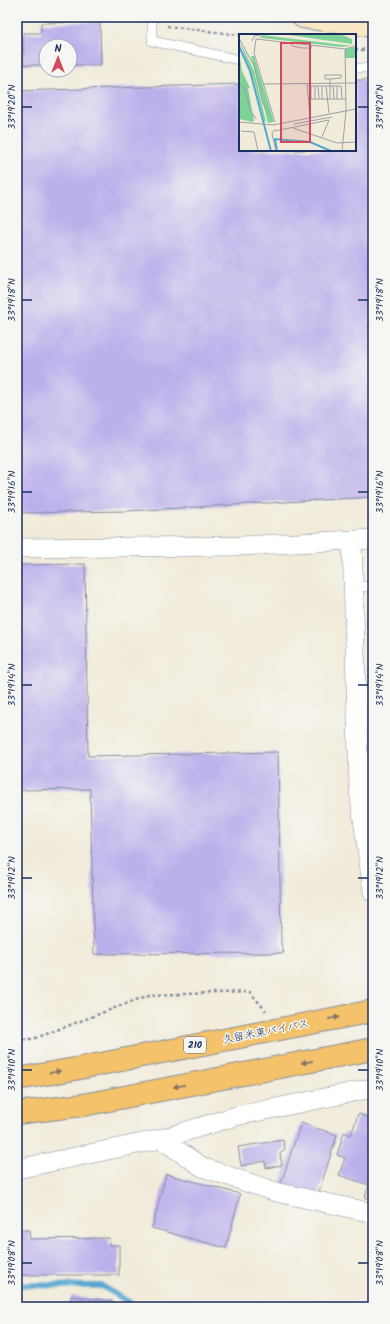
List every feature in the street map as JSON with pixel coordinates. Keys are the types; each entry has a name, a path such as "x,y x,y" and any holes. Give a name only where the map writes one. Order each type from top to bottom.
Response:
{"highway":[{"name":"久留米東バイパス","path":"17,1079 373,1011"},
{"path":"17,1113 83,1104 373,1049"}],"street":[{"path":"303,17 373,26"},
{"path":"17,548 240,546 373,539"},
{"path":"352,540 366,757 359,790 373,892"},
{"path":"17,1169 161,1138 236,1116 373,1088"},
{"path":"161,1138 202,1167 276,1192 373,1213"}],"lane":[{"path":"152,17 152,41 239,60"},
{"path":"356,68 373,68"},
{"path":"354,587 373,586"}],"path":[{"path":"356,49 373,51"},
{"path":"17,1039 33,1039 150,995 250,992 280,1029"}],"building":[{"path":"100,22 101,65 78,65 78,38 38,38 38,65 24,65 23,33 41,33 41,23"},
{"path":"356,80 373,80 373,497 127,511 17,513 17,91 239,84 239,151 356,151"},
{"path":"85,564 88,756 278,752 281,944 284,953 94,954 90,789 17,790 17,565"},
{"path":"358,1114 373,1119 373,1199 365,1197 369,1185 339,1175 345,1158 337,1155 344,1132 351,1135"},
{"path":"301,1123 337,1135 318,1195 281,1183"},
{"path":"283,1140 285,1149 280,1154 282,1165 266,1168 265,1161 241,1166 238,1147"},
{"path":"166,1174 240,1194 226,1248 152,1228"},
{"path":"19,1230 29,1230 30,1239 109,1238 109,1245 119,1245 119,1275 17,1275 17,1239 19,1239"},
{"path":"71,1296 112,1301 111,1307 70,1307"}],"waterway":[{"path":"17,1285 102,1286 137,1307"}]}
